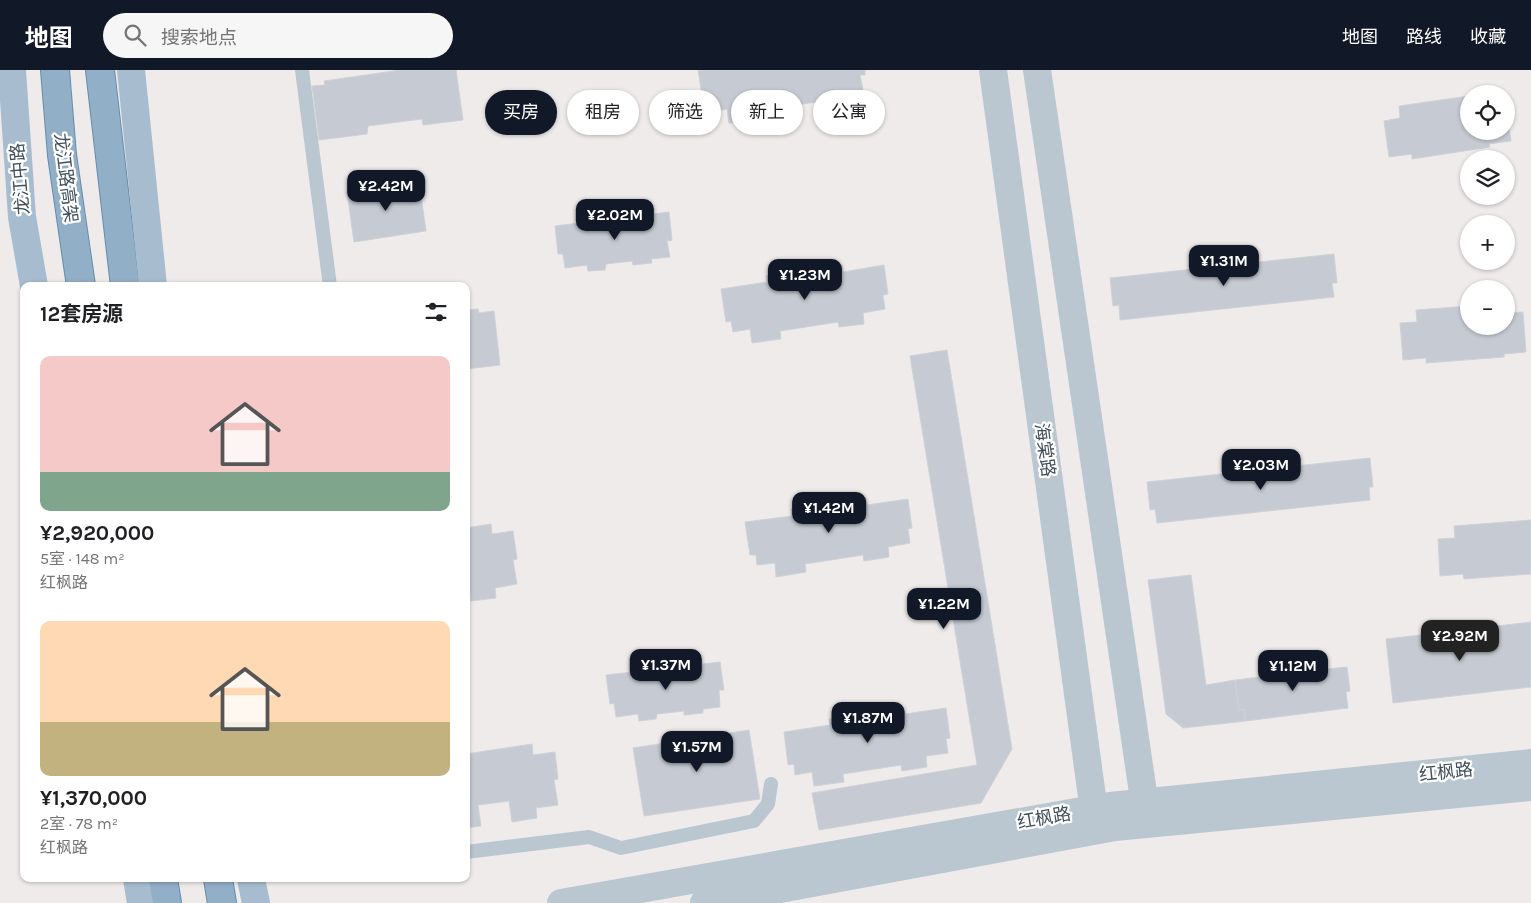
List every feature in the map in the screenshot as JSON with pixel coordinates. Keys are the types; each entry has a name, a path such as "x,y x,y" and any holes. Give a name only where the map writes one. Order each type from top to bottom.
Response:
{"highway":[{"name":"龙江路高架","path":"55,70 62,155 80,282"},
{"path":"100,70 126,282"},
{"path":"164,882 167,903"},
{"path":"218,882 222,903"}],"main road":[{"name":"龙江中路","path":"12,70 22,217 33,282"},
{"path":"131,70 153,282"},
{"path":"138,882 141,903"},
{"path":"252,882 256,903"}],"street":[{"name":"海棠路","path":"992,70 1096,820"},
{"path":"1037,70 1146,813"},
{"name":"红枫路","path":"561,903 1096,820 1531,763"},
{"name":"红枫路","path":"1146,813 1531,787"},
{"name":"红枫路","path":"704,903 1096,820"}],"lane":[{"path":"302,70 329,282"},
{"path":"470,852 589,838 621,848 754,821 768,804 771,784"}],"building":[{"path":"400,70 456,70 463,120 423,125 422,119 368,126 367,134 319,140 312,86 325,85 324,81"},
{"path":"698,70 865,70 865,75 860,75 863,90 813,90 813,102 803,104 803,90 731,90 731,123 729,123 727,109 721,110 721,90 701,90"},
{"path":"1460,97 1460,140 1511,141 1489,144 1490,147 1460,150 1460,152 1412,159 1412,154 1389,157 1384,121 1400,118 1399,106"},
{"path":"419,181 426,231 354,242 347,192"},
{"path":"669,212 672,240 667,241 670,257 651,259 652,263 633,265 632,261 606,264 605,270 588,271 587,265 565,268 563,254 558,254 555,226"},
{"path":"1334,254 1337,283 1332,283 1334,297 1120,320 1119,305 1113,306 1110,278"},
{"path":"842,265 843,272 884,265 888,294 883,295 885,309 863,313 864,324 839,327 838,322 780,331 781,339 752,343 750,329 733,332 731,321 726,322 721,289 767,282 766,276"},
{"path":"1460,307 1460,335 1515,335 1515,312 1523,312 1526,352 1504,354 1504,357 1426,363 1426,358 1403,360 1400,323 1417,322 1416,310"},
{"path":"478,309 479,313 494,311 500,365 470,369 470,310"},
{"path":"947,350 1012,749 981,803 819,830 812,793 977,765 910,356"},
{"path":"1370,458 1373,487 1369,487 1370,500 1157,523 1155,509 1150,510 1147,482"},
{"path":"866,498 867,505 908,499 912,528 908,529 910,543 888,547 889,557 864,561 863,555 805,564 806,572 776,577 775,563 757,565 756,555 750,555 745,522 792,516 791,509"},
{"path":"1531,520 1531,574 1464,579 1463,574 1440,576 1438,539 1455,538 1454,526"},
{"path":"491,524 492,534 513,531 517,559 513,560 517,584 495,588 496,598 471,601 470,527"},
{"path":"1191,575 1206,685 1235,680 1239,710 1244,709 1246,721 1183,728 1166,714 1148,580"},
{"path":"1531,622 1531,687 1393,703 1386,639"},
{"path":"720,662 724,690 719,690 720,707 703,709 703,713 684,715 684,711 657,714 656,719 639,721 638,714 616,717 614,703 610,704 606,675"},
{"path":"1326,665 1326,669 1347,667 1350,691 1346,692 1348,708 1246,721 1244,709 1239,710 1235,680 1260,677 1259,674"},
{"path":"904,708 905,714 946,708 950,738 946,739 948,753 926,756 927,767 902,771 901,765 843,774 844,782 814,786 812,772 795,775 794,764 788,765 784,732 830,725 829,719"},
{"path":"749,730 760,799 644,816 633,748"},
{"path":"532,744 533,755 555,752 558,779 554,780 558,805 536,808 537,818 512,822 509,801 478,805 481,826 470,827 470,753"}]}
